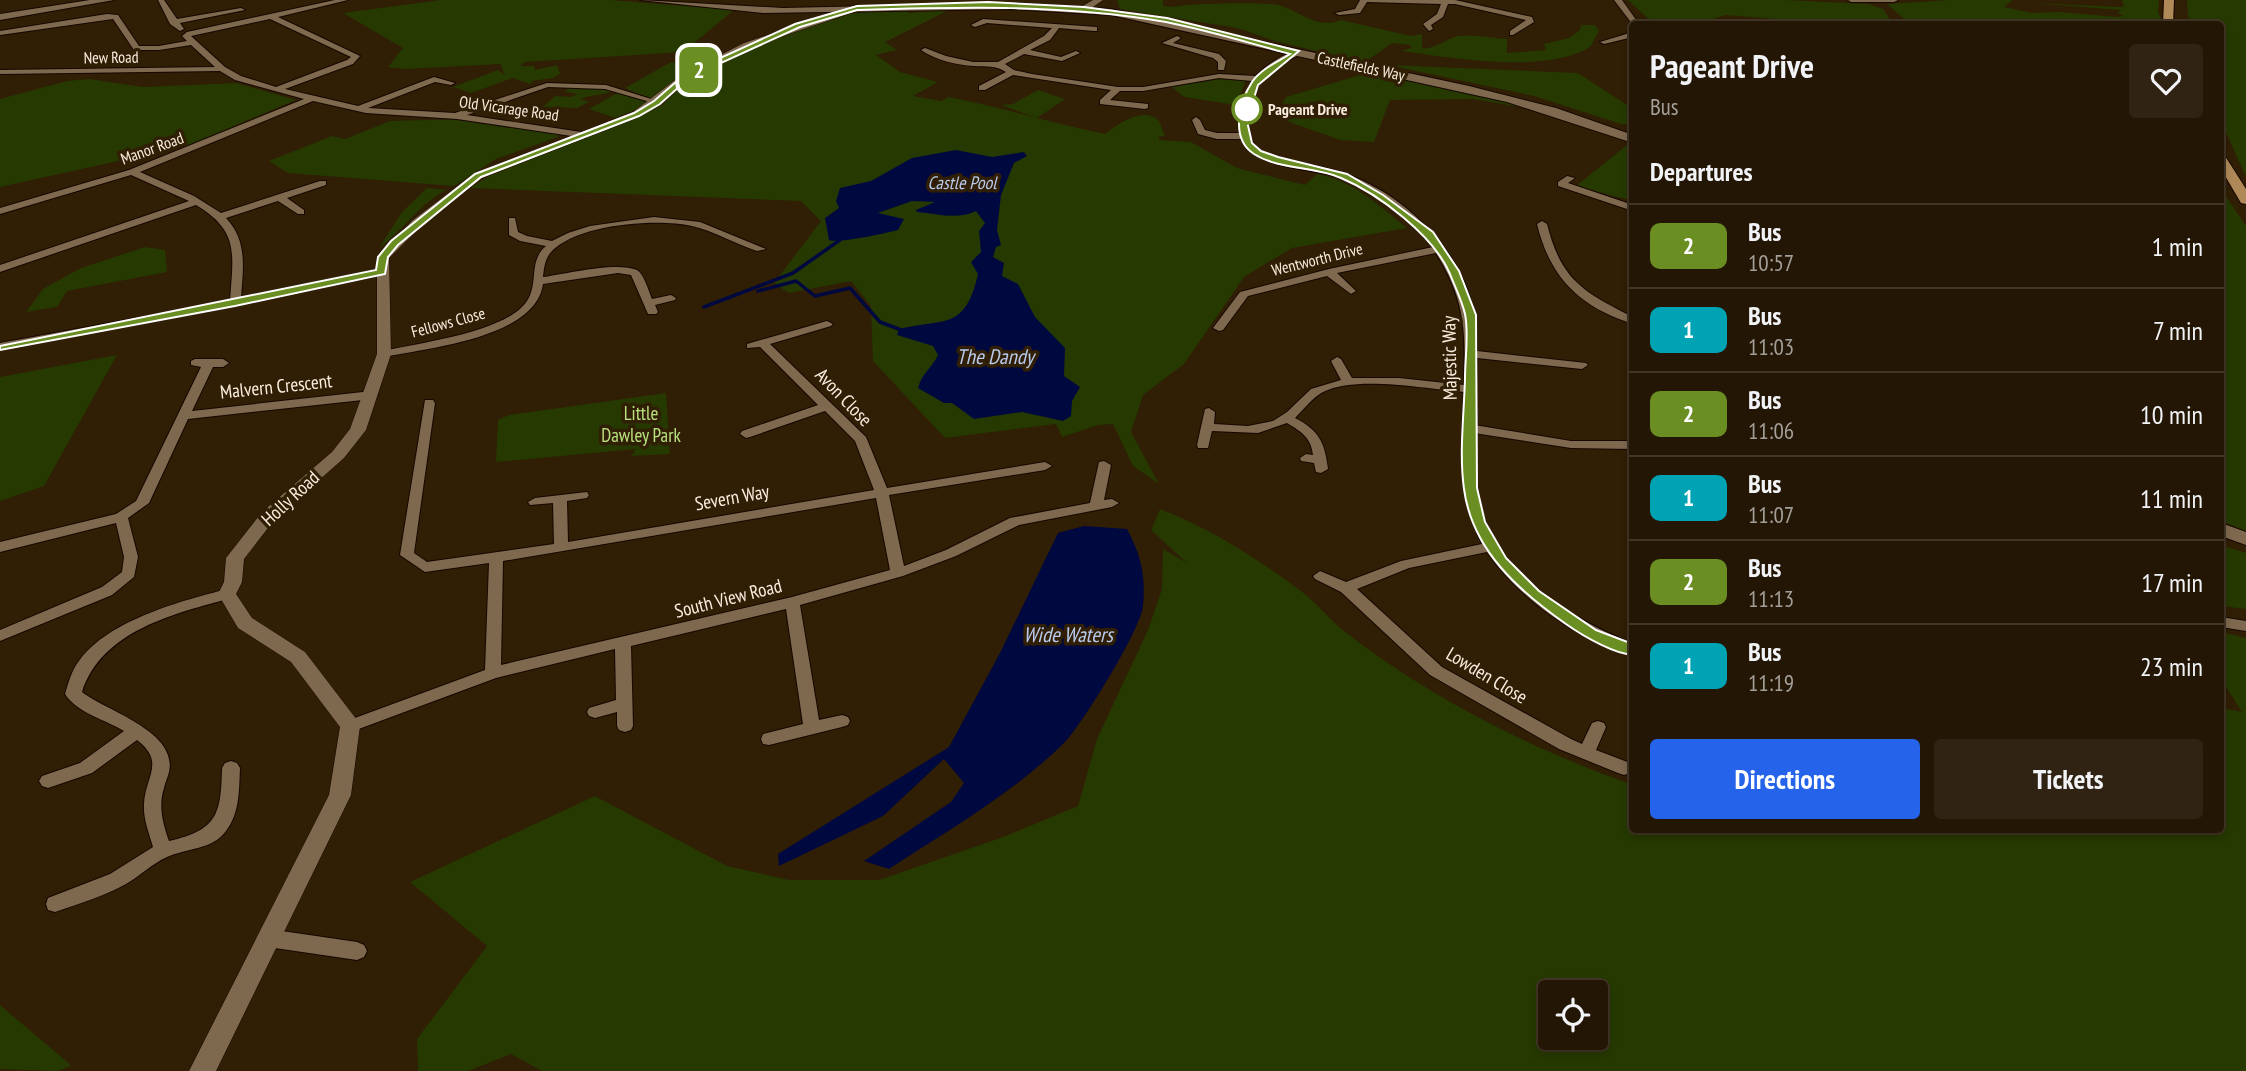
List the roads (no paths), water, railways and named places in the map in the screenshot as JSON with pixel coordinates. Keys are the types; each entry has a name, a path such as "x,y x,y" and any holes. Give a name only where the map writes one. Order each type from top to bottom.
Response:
{"main road":[{"path":"0,17 109,0"},
{"name":"Castlefields Way","path":"645,0 801,11 988,4 1084,9 1167,20 1296,53 1493,92 1564,112 1629,136"},
{"path":"2168,21 2169,0"},
{"path":"2224,164 2246,200"},
{"path":"2224,530 2246,539"}],"street":[{"path":"0,33 108,16 115,17 136,48 159,48 270,16 345,0"},
{"path":"1084,9 1099,0"},
{"path":"1339,13 1357,11 1364,0 1444,2 1529,19 1530,22 1513,33"},
{"path":"1618,0 1634,21"},
{"path":"1851,0 1894,0"},
{"path":"1429,29 1427,24 1440,15 1444,2"},
{"path":"162,3 178,4"},
{"path":"162,3 173,22 222,69"},
{"path":"0,346 235,303 381,272 383,257 395,243 478,176 585,135 657,102 687,76 797,26 857,8"},
{"path":"1516,15 1525,9"},
{"path":"173,22 222,11 241,10"},
{"path":"797,26 801,11"},
{"path":"270,16 356,57 350,62 276,90"},
{"path":"975,25 986,21 1094,29"},
{"path":"999,64 1047,37 1057,26"},
{"path":"1604,42 1629,35"},
{"path":"1177,38 1166,43 1216,56 1222,61 1220,72"},
{"path":"925,50 963,62 999,64 1012,72 1118,89 1143,89 1220,72 1258,79"},
{"path":"1023,51 1062,59 1076,53"},
{"path":"1196,120 1201,132 1207,134 1244,136 1243,121 1258,79 1296,53"},
{"name":"Old Vicarage Road","path":"222,69 238,78 276,90 358,109 457,116 585,135"},
{"name":"New Road","path":"0,72 222,69"},
{"path":"982,88 1012,72"},
{"path":"358,109 434,79 451,83"},
{"path":"457,116 547,85 606,87 657,102"},
{"path":"1118,89 1103,102 1144,106"},
{"name":"Manor Road","path":"0,211 132,172 310,99"},
{"name":"Majestic Way","path":"1244,136 1258,153 1344,176 1368,189 1429,234 1454,271 1471,315 1470,488 1478,522 1501,561 1534,595 1591,634 1629,648"},
{"path":"132,172 195,202 229,226 236,244 235,303"},
{"path":"1570,178 1560,184 1629,207"},
{"path":"219,217 323,183"},
{"path":"279,197 301,212"},
{"path":"0,269 195,202"},
{"path":"512,220 513,233 524,239 554,244 576,233 643,220 686,222 761,249"},
{"path":"1542,224 1546,246 1556,269 1577,290 1629,319"},
{"name":"Fellows Close","path":"384,354 486,330 518,316 536,299 544,254 554,244"},
{"name":"Wentworth Drive","path":"1219,328 1244,294 1329,272 1440,250"},
{"path":"0,258 25,253 38,256"},
{"path":"538,281 618,270 635,273 651,308 671,298"},
{"name":"Holly Road","path":"227,594 233,582 235,558 268,516 345,446 358,430 384,354 386,304 381,272"},
{"path":"1329,272 1351,291"},
{"name":"Avon Close","path":"827,324 756,345 828,406 861,440 881,491 898,573"},
{"path":"1472,354 1582,365"},
{"path":"1337,361 1349,383"},
{"name":"Malvern Crescent","path":"121,517 142,503 209,363"},
{"path":"1207,427 1250,429 1271,426 1287,418 1312,392 1349,383 1469,388"},
{"name":"Malvern Crescent","path":"184,416 372,395"},
{"name":"Severn Way","path":"429,403 407,555 425,567 496,558 881,491 1045,466"},
{"path":"746,434 828,406"},
{"path":"1203,444 1209,412"},
{"path":"1287,418 1313,433 1320,445 1316,463"},
{"path":"1469,428 1568,444 1609,447 1629,445"},
{"path":"1096,506 1104,465"},
{"path":"535,502 582,495"},
{"path":"560,498 561,547"},
{"name":"South View Road","path":"350,726 493,673 623,644 898,573 951,552 1015,521 1112,503"},
{"path":"0,547 121,517 131,557 129,575 107,591 0,636"},
{"path":"1346,588 1406,564 1492,546"},
{"path":"493,673 496,558"},
{"name":"Lowden Close","path":"1320,576 1346,588 1436,671 1530,726 1586,754 1624,768"},
{"path":"163,850 152,814 162,762 156,749 137,731 81,702 73,694 75,681 94,655 153,616 227,594 245,623 298,657 350,726 340,795 202,1071"},
{"path":"792,602 811,728"},
{"path":"2224,622 2246,626"},
{"path":"623,644 625,726"},
{"path":"595,712 624,704"},
{"path":"769,739 842,721"},
{"path":"1586,754 1598,727"},
{"path":"48,781 86,768 137,731"},
{"path":"54,904 117,880 163,850 212,835 225,821 231,806 231,768"},
{"path":"268,938 357,951"}],"water":[{"name":"The Dandy","path":"956,150 992,157 1024,152 1027,156 1014,163 1001,195 997,230 1001,245 996,247 993,257 1004,263 1002,276 1018,284 1035,317 1065,348 1064,376 1080,387 1072,401 1071,416 1063,421 1022,412 974,419 952,403 944,403 918,388 938,355 933,346 897,335 899,329 951,319 967,305 978,274 971,262 981,252 979,231 985,223 976,211 955,216 917,212 916,210 935,202 912,201 878,213 904,219 898,230 852,239 829,240 825,218 839,208 836,201 840,188 871,181 912,158"},
{"name":"Wide Waters","path":"1084,526 1127,529 1141,566 1143,606 1132,635 1109,677 1072,734 1023,779 889,869 864,861 951,802 964,783 944,759 883,816 779,866 778,854 949,747 1000,653 1058,533"}],"waterway":[{"path":"704,307 793,273 840,240"},
{"path":"758,291 796,281 815,296 850,288 880,322 904,331"}],"place":[{"name":"Pageant Drive","path":"1247,109"}],"water label":[{"name":"Castle Pool","path":"962,183"}],"park label":[{"name":"Little Dawley Park","path":"641,424"}]}
